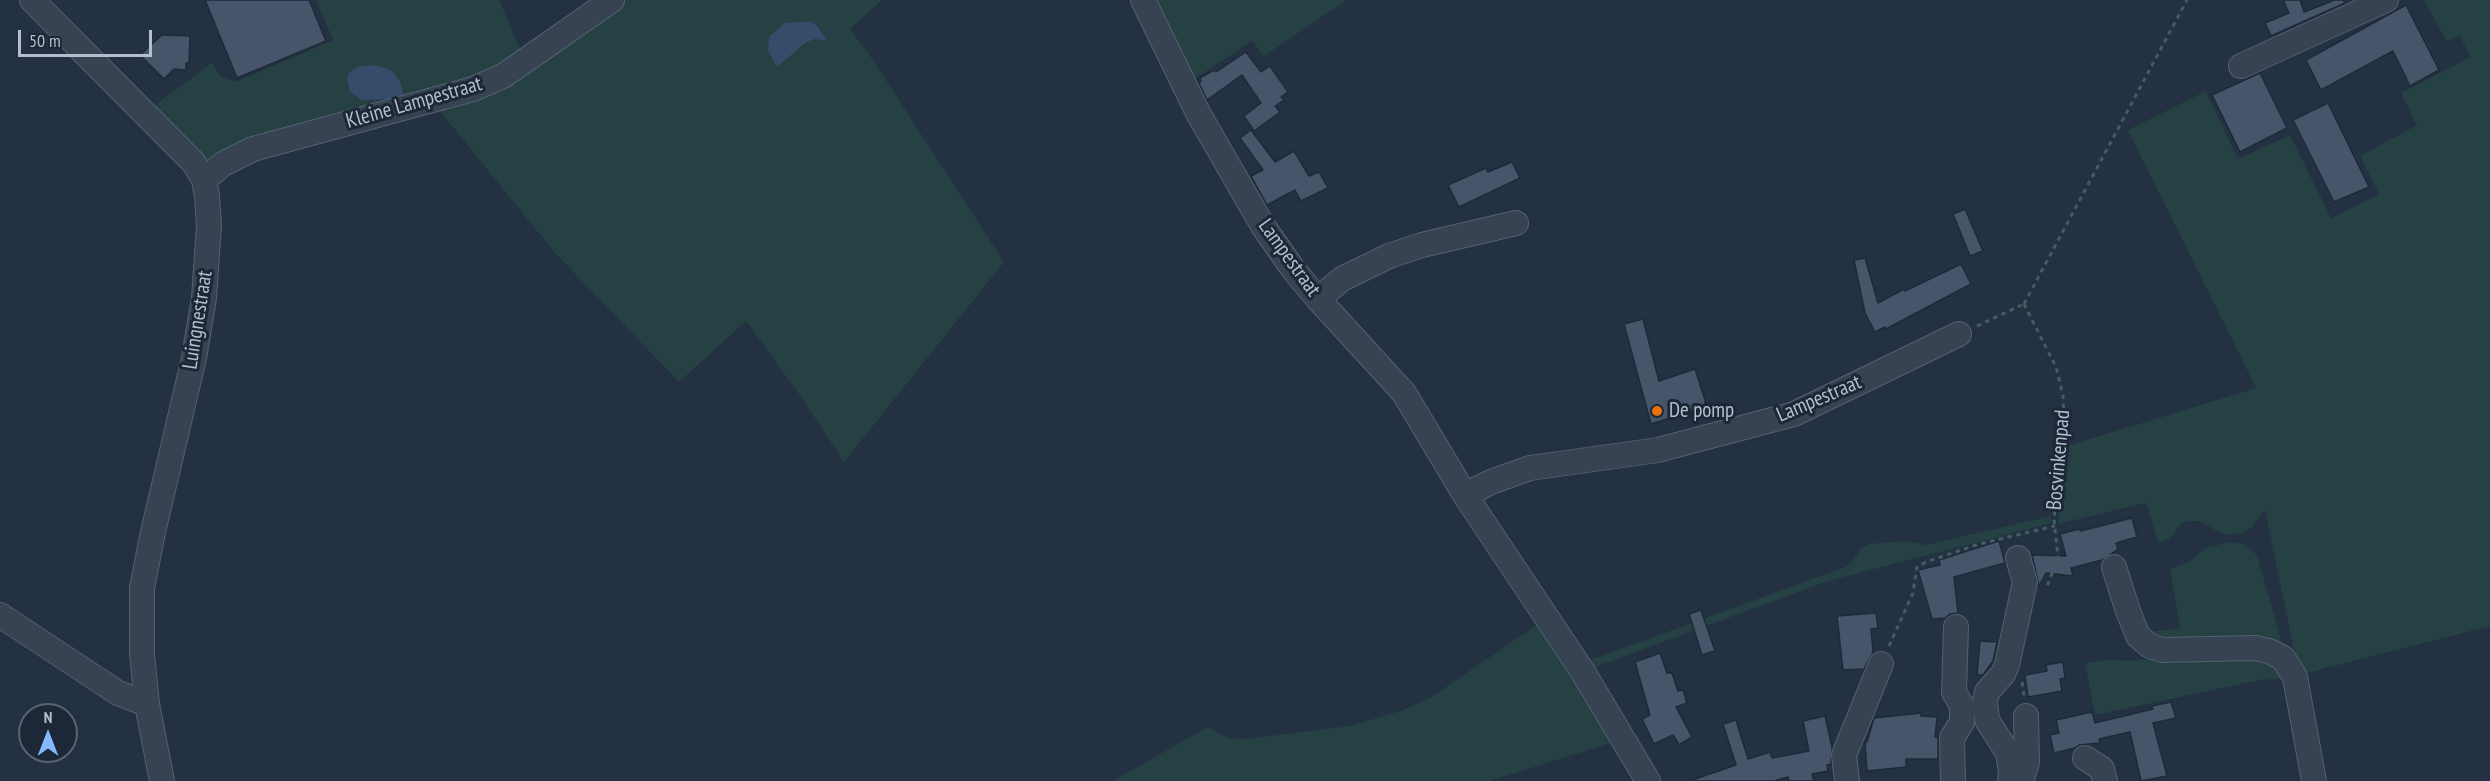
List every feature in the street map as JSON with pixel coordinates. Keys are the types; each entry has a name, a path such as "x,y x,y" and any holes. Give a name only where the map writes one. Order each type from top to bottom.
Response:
{"street":[{"name":"Luingnestraat","path":"32,0 194,163 204,180 207,196 209,225 204,298 192,369 142,588 142,654 147,705 162,781"},
{"name":"Kleine Lampestraat","path":"204,180 223,164 253,149 473,89 503,76 612,0"},
{"name":"Lampestraat","path":"1143,0 1198,113 1263,226 1293,269 1318,299 1404,393 1465,495 1582,672 1648,781"},
{"path":"2241,66 2386,0"},
{"path":"1318,299 1342,279 1389,256 1422,245 1516,223"},
{"name":"Lampestraat","path":"1465,495 1491,482 1530,468 1658,450 1794,414 1959,334"},
{"path":"2010,781 2012,772 2008,753 1987,720 1985,702 1987,692 2003,674 2007,665 2025,582 2018,558"},
{"path":"2114,567 2138,636 2150,646 2162,650 2255,648 2270,651 2283,658 2295,677 2314,781"},
{"path":"0,615 118,693 147,705"},
{"path":"1953,781 1952,738 1962,722 1962,706 1954,692 1956,627"},
{"path":"1847,781 1844,754 1881,664"},
{"path":"2019,781 2022,779 2027,762 2026,716"},
{"path":"2085,758 2102,769 2105,781"}],"path":[{"path":"1959,334 2024,304 2187,0"},
{"name":"Bosvinkenpad","path":"2024,304 2056,367 2063,395 2064,417 2055,526 2058,558 2046,591"},
{"path":"1881,664 1913,593 1917,567 1979,544 2055,526"},
{"path":"2022,678 2026,716"}],"green space":[{"path":"316,0 499,0 524,57 510,67 404,96 403,90 357,67 349,73 348,86 361,100 388,99 391,106 207,165 151,108 212,63 220,76 236,82 333,40"},
{"path":"621,0 882,0 850,29 873,60 1004,262 844,462 799,394 746,321 679,382 555,253 435,105","holes":["810,21 817,24 827,40 815,39 805,43 777,66 798,22"]},
{"path":"1149,0 1347,0 1264,56 1252,41 1190,82"},
{"path":"2424,0 2490,0 2490,626 2299,675 2265,510 2252,527 2243,533 2230,535 2199,521 2188,521 2182,523 2169,539 2158,543 2146,503 2058,524 2067,446 2256,388 2128,130 2206,91 2238,159 2290,135 2331,218 2379,194 2360,156 2417,125 2401,93 2471,57 2459,35 2447,42"},
{"path":"2051,516 2051,523 1828,581 1590,669 1585,662 1845,567 1852,562 1861,548 1869,544 1906,541 1926,545"},
{"path":"2230,542 2243,544 2257,555 2292,678 2260,680 2095,715 2085,663 2112,659 2128,661 2145,659 2142,633 2180,628 2170,569 2190,561 2205,548"},
{"path":"1541,622 1617,741 1490,781 1112,781 1208,727 1228,738 1246,739 1350,726 1400,711 1430,698"}],"water":[{"path":"810,21 816,24 828,41 815,39 805,43 777,67 768,50 769,37 785,23"},
{"path":"370,65 392,71 400,82 404,96 396,99 361,100 350,91 347,79 349,73 357,67"}],"building":[{"path":"205,0 309,0 326,41 237,78"},
{"path":"2283,0 2300,0 2304,12 2335,0 2343,0 2345,3 2271,36 2265,23 2289,13"},
{"path":"2406,5 2439,70 2410,86 2393,51 2321,90 2306,60"},
{"path":"162,35 190,36 189,63 186,63 186,70 174,69 164,79 140,55"},
{"path":"1246,52 1261,72 1270,66 1288,92 1281,97 1284,100 1275,106 1280,112 1254,131 1244,116 1261,103 1242,75 1207,100 1199,83 1200,78 1214,70 1216,72"},
{"path":"2260,73 2287,128 2240,152 2212,95"},
{"path":"2328,103 2369,187 2334,202 2293,120"},
{"path":"1251,130 1275,162 1294,151 1309,176 1319,172 1328,188 1301,201 1295,190 1267,205 1251,176 1263,170 1240,138"},
{"path":"1512,162 1520,178 1459,207 1448,185 1486,168 1488,172"},
{"path":"1965,209 1983,251 1970,256 1953,214"},
{"path":"1865,258 1878,303 1961,264 1971,284 1886,329 1885,327 1875,332 1865,313 1854,260"},
{"path":"1643,319 1659,381 1695,369 1705,407 1651,424 1624,324"},
{"path":"2132,518 2137,537 2116,543 2118,549 2102,560 2071,568 2073,576 2046,573 2039,586 2032,555 2066,556 2060,534"},
{"path":"1999,541 2005,563 1954,577 1958,613 1950,614 1945,618 1932,619 1918,570 1940,565 1939,560"},
{"path":"1701,610 1715,651 1702,655 1689,614"},
{"path":"1876,613 1878,628 1871,629 1873,652 1864,669 1843,670 1837,616"},
{"path":"1980,641 1997,642 1993,661 1983,675 1977,675"},
{"path":"1660,653 1667,673 1672,673 1678,691 1683,690 1687,703 1676,707 1692,737 1679,745 1673,735 1654,744 1642,719 1650,715 1635,662"},
{"path":"2063,662 2065,678 2060,679 2062,691 2028,697 2025,675 2047,671 2046,665"},
{"path":"2171,702 2176,718 2153,723 2167,776 2141,781 2130,732 2099,739 2100,743 2079,745 2054,753 2050,735 2059,733 2056,720 2092,712 2095,723 2153,709 2152,706"},
{"path":"1921,713 1921,716 1937,717 1935,737 1938,737 1938,759 1906,759 1906,767 1867,771 1865,742 1867,742 1874,718"},
{"path":"1825,716 1832,747 1831,764 1827,765 1828,771 1812,774 1814,781 1789,781 1788,777 1774,781 1696,781 1695,779 1736,765 1723,724 1736,720 1748,759 1770,752 1772,758 1809,751 1803,721"}],"place":[{"name":"De pomp","path":"1657,411"}]}
